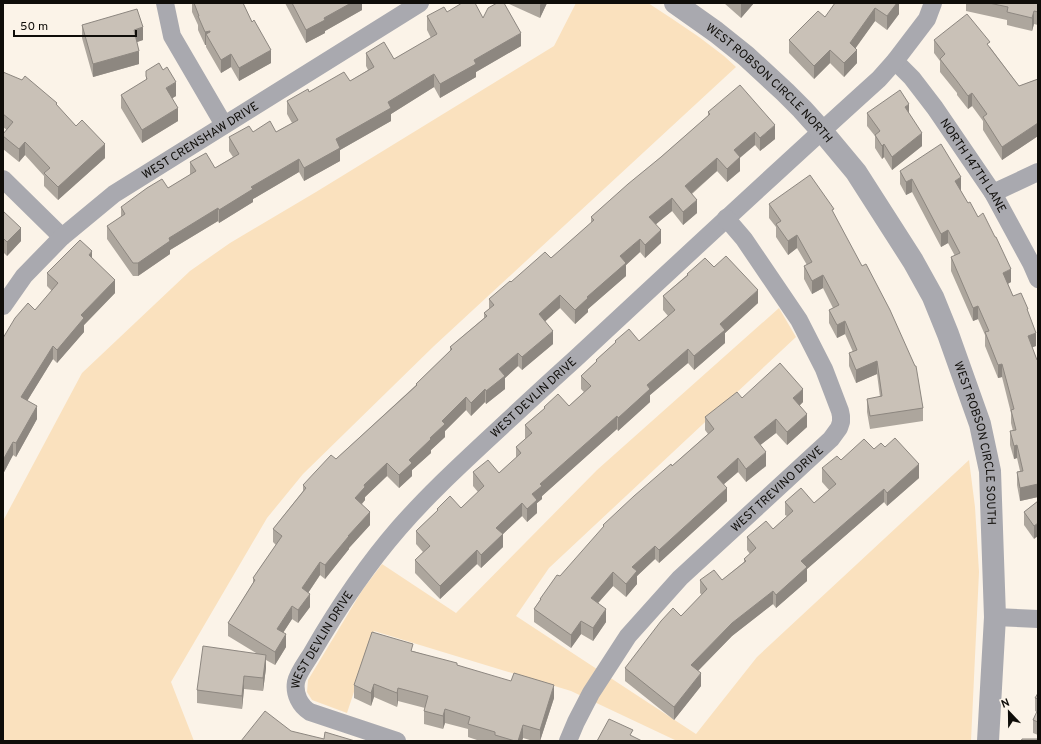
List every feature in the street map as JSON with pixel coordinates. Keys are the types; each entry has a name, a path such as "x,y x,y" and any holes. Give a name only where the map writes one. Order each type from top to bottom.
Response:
{"street":[{"path":"165,3 172,36 224,125"},
{"name":"WEST CRENSHAW DRIVE","path":"3,306 24,276 62,237 114,194 420,3"},
{"name":"WEST ROBSON CIRCLE NORTH","path":"675,3 716,32 767,75 821,130 856,172"},
{"path":"821,130 874,83 895,61 927,19 932,3"},
{"name":"NORTH 147TH LANE","path":"895,61 912,78 935,108 993,193 1031,263 1038,279"},
{"name":"WEST DEVLIN DRIVE","path":"397,741 310,712 302,705 296,690 297,678 360,577 400,527 451,474 821,130"},
{"name":"WEST ROBSON CIRCLE SOUTH","path":"856,172 913,261 933,297 948,334 980,424 990,471 994,618 988,741"},
{"path":"993,193 1038,172"},
{"path":"3,179 62,237"},
{"name":"WEST TREVINO DRIVE","path":"568,741 591,692 628,636 680,578 831,439 839,428 841,422 840,411 824,369 799,320 744,239 726,218"},
{"path":"994,618 1038,619"}],"shaded area":[{"path":"576,3 648,3 699,37 736,67 434,346 303,474 267,518 171,682 194,741 3,741 3,521 82,373 190,271 230,243 554,46"},
{"path":"779,308 796,337 549,568 516,616 696,734 757,657 969,460 975,507 979,572 971,741 677,741 571,691 374,631 347,713 312,700 307,692 308,680 363,589 382,564 456,613 597,470"}],"building":[{"path":"194,3 243,3 252,22 254,20 271,50 239,68 231,54 221,60 206,34 210,31 205,32"},
{"path":"292,3 351,3 324,18 325,20 306,30"},
{"path":"462,3 475,3 483,18 488,8 497,3 504,3 521,33 474,60 476,64 440,84 434,74 388,102 391,108 336,139 340,148 304,168 299,159 251,187 253,189 219,210 218,208 169,238 170,241 138,263 133,263 107,226 125,214 121,207 162,179 168,188 196,171 190,162 206,153 215,168 239,154 229,137 249,126 253,132 270,121 276,132 298,120 287,101 308,89 309,92 344,72 350,81 374,67 366,53 384,42 394,59 437,34 427,16 444,7 447,12"},
{"path":"835,3 897,3 887,16 875,8 850,43 857,50 844,63 830,50 814,66 789,40 818,11 825,17"},
{"path":"989,3 1038,3 1038,12 1034,11 1032,18 1007,12 1008,7"},
{"path":"137,9 143,27 134,30 139,51 93,64 82,25"},
{"path":"967,14 990,42 987,44 1019,86 1038,79 1038,123 1002,147 983,117 987,114 972,93 968,96 940,59 945,54 934,40"},
{"path":"159,63 163,70 167,67 176,82 166,88 178,108 142,130 121,95 147,79 146,71"},
{"path":"3,72 22,80 25,76 57,103 56,104 76,126 82,120 105,144 58,187 44,173 50,168 25,142 19,149 3,136 13,122 3,114"},
{"path":"740,85 775,125 760,138 755,132 734,150 740,157 727,169 717,158 685,186 697,200 683,212 672,198 649,217 661,230 645,245 640,239 620,256 626,263 587,297 588,298 575,310 560,295 539,314 553,331 522,357 518,353 499,369 505,376 486,391 485,389 471,403 466,397 442,421 445,424 409,460 412,463 399,475 387,463 364,485 365,487 355,498 370,512 348,536 325,565 320,562 302,588 310,594 298,610 292,606 277,629 286,634 275,652 228,623 255,580 253,578 282,536 273,529 306,488 303,485 331,455 336,459 417,385 416,384 452,349 450,347 487,316 484,313 494,305 489,299 545,252 551,258 594,220 591,217 710,114 708,112"},
{"path":"900,90 909,104 905,107 922,133 892,157 884,144 882,146 875,135 880,131 867,113"},
{"path":"941,144 961,177 955,181 968,203 970,202 978,217 983,213 996,237 1011,269 1003,273 1013,296 1021,293 1036,333 1028,336 1038,360 1038,484 1020,488 1017,472 1023,471 1017,445 1014,446 1010,431 1016,430 1011,410 1014,409 1002,364 998,365 985,332 989,331 978,306 973,308 951,257 960,253 948,230 941,234 912,179 906,182 900,171"},
{"path":"810,175 834,209 832,210 862,266 866,264 890,310 916,366 923,408 870,416 867,399 882,396 877,361 856,370 849,353 857,350 845,321 837,325 829,310 839,305 823,275 812,281 804,266 812,262 797,235 788,241 776,224 781,221 769,204"},
{"path":"3,211 21,228 7,242 3,238"},
{"path":"80,240 92,251 89,255 115,280 81,315 84,318 57,350 53,346 21,397 37,406 16,443 13,442 3,460 3,338 15,318 28,303 35,310 58,283 47,273"},
{"path":"726,256 758,290 720,324 725,330 694,356 688,349 647,385 650,389 540,484 542,486 532,494 537,500 527,509 522,503 496,528 503,534 481,555 477,550 440,586 415,560 430,546 416,531 450,496 461,508 484,486 473,472 488,460 499,473 521,453 516,447 532,433 525,425 545,408 544,407 558,394 569,406 591,386 581,376 616,342 615,341 629,329 639,341 675,310 663,296 688,275 687,274 705,258 714,267"},
{"path":"780,363 803,389 793,398 807,414 787,432 776,419 754,437 766,452 746,469 738,458 717,477 727,488 659,550 655,546 632,567 637,571 626,584 613,572 591,598 606,609 593,628 581,621 571,635 534,609 557,575 560,576 604,526 603,525 671,464 672,466 714,429 705,417 737,392 742,398"},
{"path":"895,438 919,464 887,493 884,489 801,561 807,567 776,595 773,591 732,623 691,665 701,673 674,707 625,668 661,621 673,608 681,616 707,589 700,580 714,570 722,580 746,561 744,559 756,548 747,537 766,521 773,529 793,511 785,502 801,488 814,503 836,484 822,468 837,456 841,460 864,439 874,449 881,443 885,447"},
{"path":"1038,501 1038,523 1034,526 1024,512"},
{"path":"372,632 413,644 411,651 457,663 457,665 511,681 514,673 554,685 540,730 523,725 518,741 515,741 495,735 495,732 468,724 470,717 445,709 443,716 424,711 428,696 398,688 397,693 374,684 371,693 354,685"},
{"path":"203,646 266,655 263,678 244,676 242,696 197,690"},
{"path":"1038,709 1038,722 1033,720"},
{"path":"265,711 291,731 324,739 325,732 355,741 241,741"},
{"path":"609,719 633,730 630,735 642,741 597,741"},
{"path":"1022,739 1038,739 1038,741 1021,741"}]}
